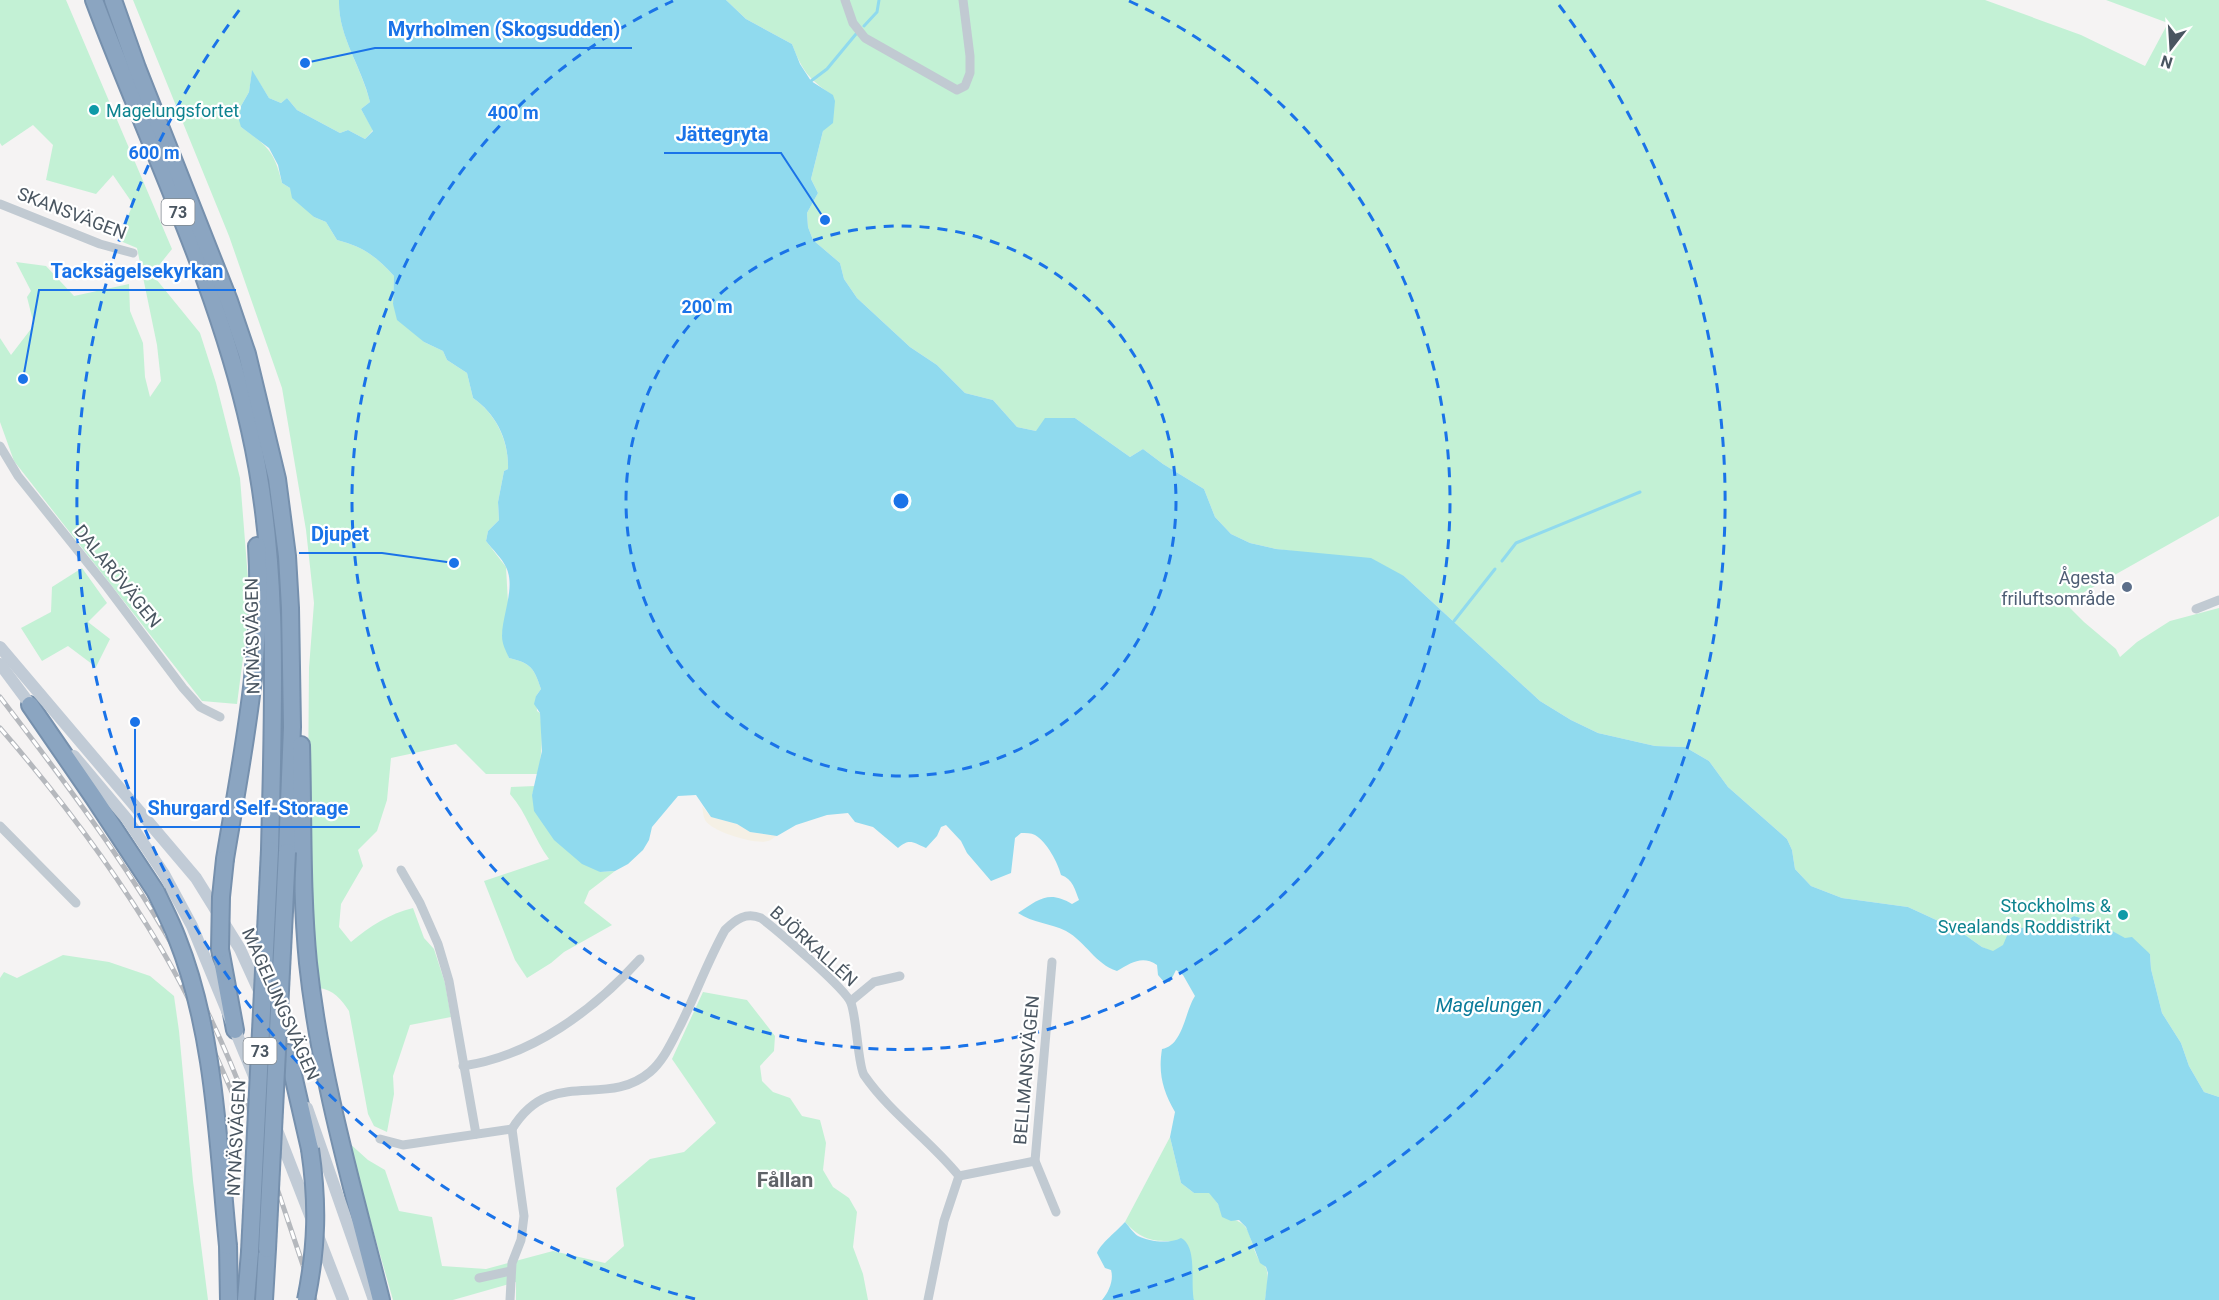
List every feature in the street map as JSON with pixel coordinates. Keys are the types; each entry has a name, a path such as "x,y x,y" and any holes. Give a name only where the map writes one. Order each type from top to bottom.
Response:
{"highway":[{"name":"NYNÄSVÄGEN","path":"94,0 210,298 250,429 260,481 270,566 272,610 270,850 246,1300"},
{"name":"NYNÄSVÄGEN","path":"113,0 137,68 229,301 247,354 277,479 287,556 295,852 264,1300"},
{"path":"235,1030 220,949 221,897 225,859 254,683 258,560 250,429"},
{"path":"30,705 156,892 181,949 194,992 208,1055 228,1246 229,1300"},
{"path":"295,852 317,1027 332,1103 381,1300"},
{"path":"288,1053 310,1149 316,1188 314,1263 306,1300"}],"street":[{"path":"845,0 853,23 865,38 957,90 965,87 970,73 963,0"},
{"name":"SKANSVÄGEN","path":"0,204 100,244 133,253"},
{"name":"DALARÖVÄGEN","path":"0,446 9,464 23,483 107,587 183,688 200,707 220,717"},
{"path":"2196,609 2219,600"},
{"name":"MAGELUNGSVÄGEN","path":"0,647 196,878 240,949 288,1053 374,1300"},
{"path":"0,664 30,705 127,819 164,874 192,926 290,1161 343,1300"},
{"path":"0,826 76,903"},
{"path":"401,870 420,903 438,944 449,981 476,1134"},
{"name":"BJÖRKALLÉN","path":"512,1129 520,1114 558,1092 620,1089 650,1072 665,1054 725,930 734,921 752,915 769,924 831,979 851,1001 862,1073 907,1125 959,1176"},
{"path":"463,1066 482,1063 517,1051 562,1027 620,981 640,959"},
{"name":"BELLMANSVÄGEN","path":"1052,962 1035,1161 1056,1212"},
{"path":"851,1001 874,982 900,976"},
{"path":"380,1139 403,1145 512,1129 524,1216 521,1240 511,1271 510,1300"},
{"path":"928,1300 944,1221 959,1176 1035,1161"},
{"path":"479,1278 511,1271"}],"green space":[{"path":"0,0 66,0 172,249 152,274 200,333 216,383 240,478 250,604 237,704 202,701 14,461 0,422 0,338 11,355 34,325 27,297 31,291 16,262 46,266 74,296 129,284 130,311 143,343 145,377 150,397 161,381 157,345 137,248 118,240 133,204 113,175 96,194 46,180 53,145 33,125 2,146 0,143"},
{"path":"133,0 339,0 342,26 370,102 361,109 373,130 365,139 348,130 340,133 297,110 287,98 281,103 269,98 252,71 249,92 241,106 241,127 268,150 276,163 282,183 290,188 314,217 326,222 337,240 354,245 368,253 394,276 393,304 424,342 443,351 447,360 467,373 473,398 494,420 506,448 508,469 504,471 498,502 499,520 488,531 486,541 506,567 508,603 502,636 509,658 527,664 536,676 541,689 536,696 542,729 538,774 486,774 456,744 391,758 387,800 377,831 358,850 363,866 341,904 339,927 351,942 380,921 413,908 424,938 434,949 445,983 451,1017 410,1025 393,1076 394,1094 387,1132 374,1126 368,1114 349,1011 333,993 318,988 312,949 308,791 309,668 314,603 306,530 282,388 229,236"},
{"path":"726,0 1985,0 2081,35 2145,66 2168,23 2106,0 2219,0 2219,516 2065,603 2116,649 2120,657 2137,642 2170,621 2219,608 2219,1097 2204,1092 2189,1066 2181,1043 2162,1013 2151,969 2150,954 2098,923 2074,916 2056,926 2039,924 1993,952 1958,930 1908,907 1842,898 1811,886 1795,869 1792,850 1787,839 1728,787 1709,761 1685,747 1655,746 1598,733 1571,720 1540,701 1404,576 1322,555 1250,543 1231,534 1215,517 1204,489 1143,449 1130,457 1075,418 1036,431 1017,427 993,400 965,393 937,365 910,347 857,298 844,279 840,263 813,240 808,227 807,213 818,193 811,179 832,95 807,74 792,44 746,19"},
{"path":"82,568 107,603 88,622 110,639 96,667 68,646 42,661 21,628 51,612 52,587"},
{"path":"535,786 532,795 600,872 615,871 589,891 584,903 612,925 564,952 527,978 515,960 484,881 549,859 510,794 511,787"},
{"path":"63,955 109,962 150,976 174,996 208,1300 0,1300 0,978 4,972 17,978"},
{"path":"703,992 747,1000 775,1036 774,1051 760,1066 762,1081 773,1092 790,1098 802,1116 820,1120 826,1143 823,1170 833,1187 849,1198 857,1212 853,1247 863,1274 868,1300 516,1300 516,1282 453,1300 393,1300 348,1142 368,1160 385,1170 399,1211 432,1217 442,1266 486,1269 553,1251 605,1263 624,1246 616,1188 650,1159 684,1152 716,1123 672,1059"},
{"path":"1170,1137 1181,1183 1194,1193 1209,1192 1218,1204 1223,1217 1240,1222 1248,1231 1259,1260 1267,1271 1265,1300 1194,1300 1175,1241 1147,1238 1125,1222"}],"sand":[{"path":"702,806 711,817 737,824 750,832 777,836 762,842 725,833 709,825 703,815"}],"water":[{"name":"Magelungen","path":"339,0 726,0 746,19 792,44 800,64 811,81 833,95 835,101 833,123 823,131 811,179 818,193 807,213 808,227 813,240 840,263 844,279 857,298 910,347 937,365 965,393 993,400 1017,427 1036,431 1045,418 1075,418 1130,457 1143,449 1204,489 1215,517 1231,534 1250,543 1276,549 1371,558 1404,576 1540,701 1571,720 1598,733 1655,746 1685,747 1709,761 1728,787 1787,839 1792,850 1795,869 1811,886 1842,898 1908,907 1958,930 1982,947 1993,951 2003,945 2009,931 2039,924 2056,926 2074,916 2098,923 2125,938 2132,937 2150,954 2151,969 2162,1013 2181,1043 2189,1066 2204,1092 2219,1097 2219,1300 1265,1300 1268,1273 1266,1267 1260,1263 1246,1227 1239,1220 1231,1221 1222,1217 1218,1204 1209,1193 1194,1193 1181,1183 1170,1137 1175,1112 1167,1097 1163,1082 1162,1049 1175,1042 1195,996 1183,975 1176,970 1170,982 1164,982 1158,975 1157,965 1152,962 1137,961 1117,971 1096,958 1066,931 1018,913 1044,898 1057,898 1072,904 1079,900 1071,882 1061,875 1048,848 1035,835 1021,833 1015,838 1011,873 991,881 946,825 941,827 937,836 926,848 911,842 898,848 873,827 855,822 848,813 827,815 796,825 777,836 750,832 737,824 711,817 696,795 678,796 652,827 649,840 643,850 628,864 615,871 600,872 582,864 554,840 534,811 532,795 542,751 540,713 534,704 541,689 531,667 509,658 504,647 502,636 509,592 509,575 502,560 486,541 488,531 499,520 498,502 504,471 508,469 506,448 500,429 488,412 473,398 467,373 447,360 443,351 424,342 397,320 393,304 394,276 368,253 354,245 337,240 326,222 314,217 292,198 290,188 282,183 278,165 269,148 241,127 239,120 241,106 249,92 252,70 269,98 281,103 287,98 297,110 340,133 348,130 365,139 373,131 361,109 370,102 342,27"},
{"path":"1125,1222 1136,1235 1143,1238 1165,1242 1181,1238 1186,1243 1192,1257 1194,1300 1102,1300 1110,1286 1112,1274 1111,1270 1105,1268 1097,1253 1105,1241"}],"waterway":[{"path":"864,26 877,12 879,0"},
{"path":"811,81 827,69 856,34"},
{"path":"1502,561 1516,543 1640,492"},
{"path":"1454,621 1495,569"}],"railway":[{"path":"0,697 112,849 163,928 186,969 238,1081 315,1300"},
{"path":"0,728 44,781 126,892 173,969 194,1009 240,1111"}],"place":[{"name":"Myrholmen (Skogsudden)","path":"305,63"},
{"name":"Magelungsfortet","path":"94,110"},
{"name":"Jättegryta","path":"825,220"},
{"name":"Tacksägelsekyrkan","path":"23,379"},
{"name":"Djupet","path":"454,563"},
{"name":"Ågesta friluftsområde","path":"2127,587"},
{"name":"Shurgard Self-Storage","path":"135,722"},
{"name":"Stockholms & Svealands Roddistrikt","path":"2123,915"}],"district":[{"name":"Fållan","path":"785,1180"}]}
